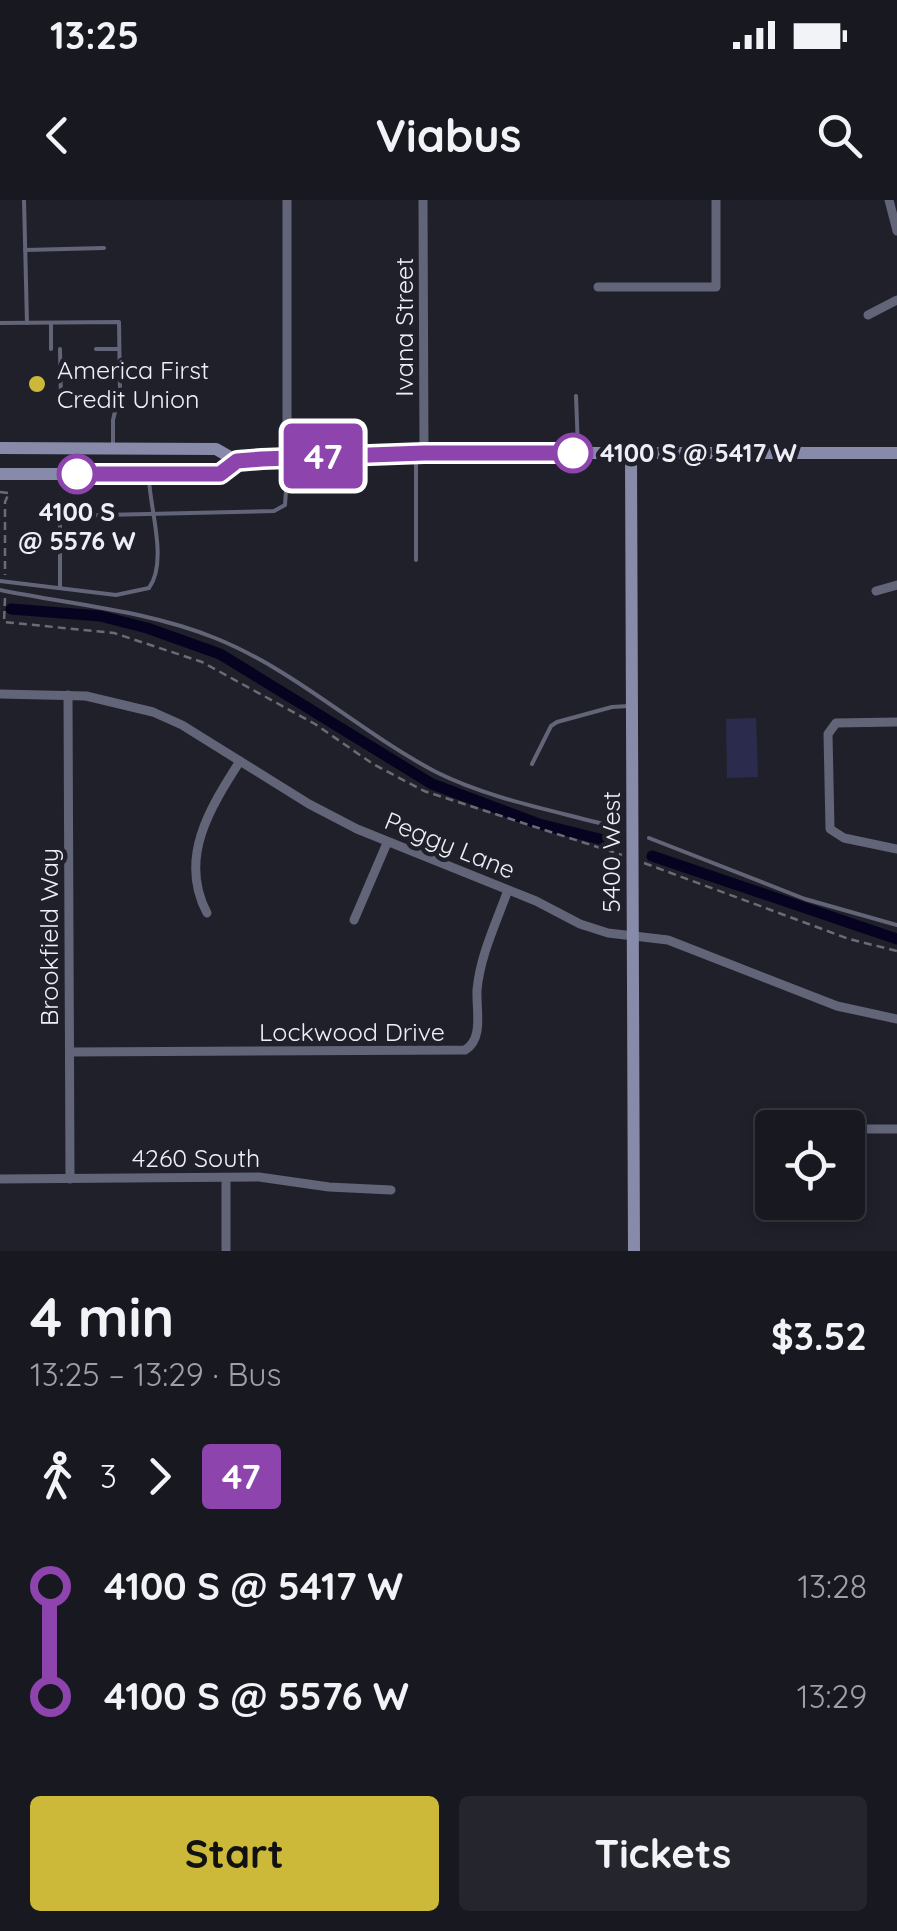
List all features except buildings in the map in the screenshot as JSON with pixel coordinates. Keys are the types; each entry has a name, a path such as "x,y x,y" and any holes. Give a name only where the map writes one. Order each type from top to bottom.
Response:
{"main road":[{"path":"0,448 216,448 237,461"},
{"path":"0,474 220,474 237,461 420,453 897,454"},
{"name":"5400 West","path":"631,454 634,1251"}],"street":[{"path":"287,200 288,458"},
{"name":"Ivana Street","path":"420,453 424,200"},
{"path":"598,287 716,287 716,200"},
{"path":"889,200 897,232"},
{"path":"868,316 897,300"},
{"path":"876,591 897,585"},
{"name":"Peggy Lane","path":"0,694 103,698 153,712 182,725 310,804 388,844 508,890 590,928 678,944 837,1006 897,1019"},
{"name":"Brookfield Way","path":"68,695 70,1179"},
{"path":"897,722 836,722 828,734 830,830 844,838 897,849"},
{"path":"207,913 195,885 198,840 215,800 240,761"},
{"path":"354,920 388,844"},
{"name":"Lockwood Drive","path":"70,1052 465,1050 472,1047 476,1036 481,965 508,890"},
{"path":"865,1129 897,1129"},
{"name":"4260 South","path":"0,1179 259,1177 392,1190"},
{"path":"226,1178 226,1251"}],"lane":[{"path":"24,200 27,323"},
{"path":"26,250 104,248"},
{"path":"51,322 51,349"},
{"path":"0,323 119,322 120,390 112,420 113,448"},
{"path":"60,349 64,407 116,405"},
{"path":"96,349 119,349"},
{"path":"576,396 578,453"},
{"path":"416,560 420,453"},
{"path":"60,588 60,516 274,511 285,505 288,458"},
{"path":"2,582 116,595 150,588 156,579 149,474"},
{"path":"2,591 136,613 219,640 262,661 385,743 438,773 501,796 618,828"},
{"path":"532,764 550,726 557,722 612,707 634,706"},
{"path":"649,838 806,899 897,925"}],"path":[{"path":"0,492 9,493 2,582"},
{"path":"2,591 4,622 114,633 202,662 424,791 620,854"},
{"path":"644,863 849,939 897,951"}],"shaded area":[{"path":"756,718 758,777 727,778 726,719"}],"waterway":[{"path":"11,609 100,616 220,654 432,784 539,824 616,843"},
{"path":"652,856 897,939"}],"bus line":[{"name":"47","path":"77,474 220,474 237,461 342,455 573,453"}],"place":[{"name":"America First Credit Union","path":"37,384"},
{"name":"4100 S @ 5417 W","path":"573,453"},
{"name":"4100 S @ 5576 W","path":"77,474"}]}
